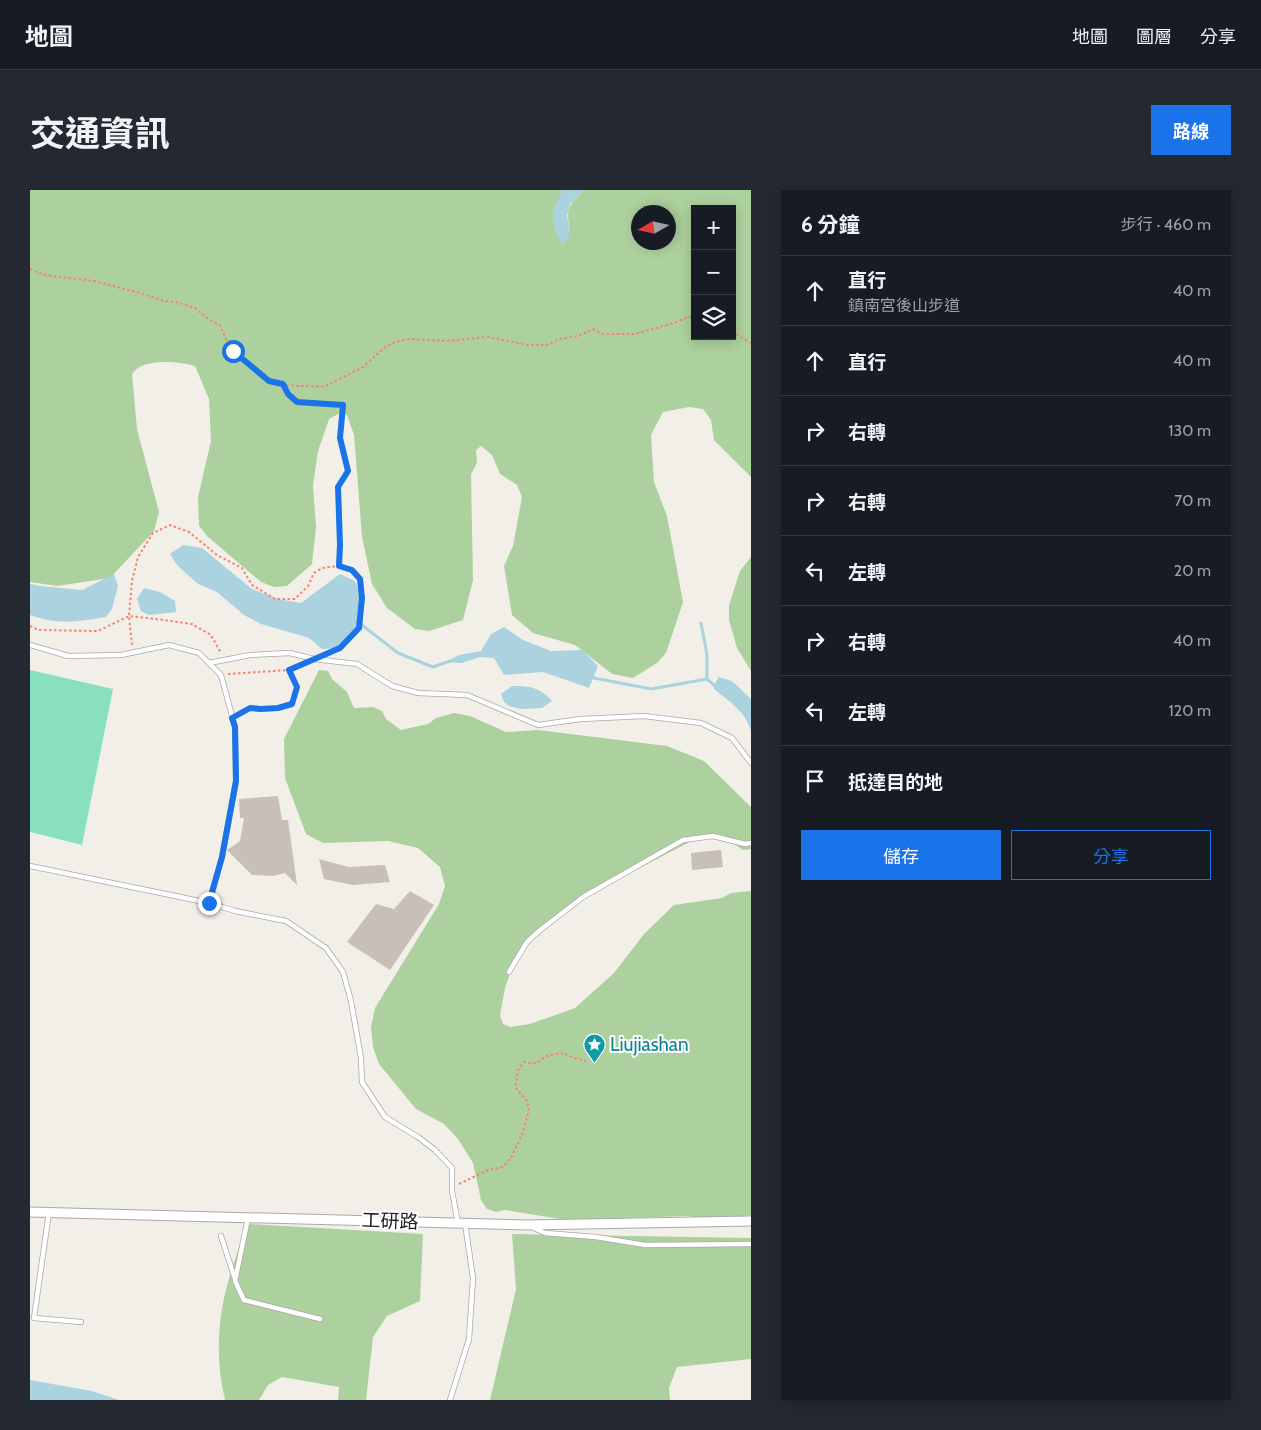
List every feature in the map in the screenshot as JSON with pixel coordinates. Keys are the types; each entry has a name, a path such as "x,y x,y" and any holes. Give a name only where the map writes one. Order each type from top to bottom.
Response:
{"street":[{"name":"工研路","path":"30,1212 527,1225 751,1221"}],"lane":[{"path":"30,645 68,656 121,655 169,645 199,653 221,674 235,727 236,781 222,857 209,903"},
{"path":"209,663 250,655 290,653 314,659 357,664 392,686 418,693 467,695 538,725 581,719 644,716 701,723 732,738 751,763"},
{"path":"509,972 527,942 568,908 583,897 683,840 713,836 745,844 751,842"},
{"path":"30,866 286,921 326,948 343,972 351,1001 361,1058 362,1082 385,1117 418,1137 435,1150 452,1168 452,1191 462,1223 473,1278 469,1339 450,1400"},
{"path":"50,1212 32,1318 81,1322"},
{"path":"235,1280 249,1217"},
{"path":"527,1225 545,1233 596,1237 646,1245 751,1244"},
{"path":"221,1236 235,1280 244,1300 320,1319"}],"path":[{"path":"30,269 44,275 94,281 195,308 211,321 220,325 230,349 269,381 324,387 364,367 384,348 395,342 408,339 447,341 488,337 528,345 547,345 578,336 593,329 599,330 603,334 634,334 691,317"},
{"path":"736,334 751,343"},
{"path":"283,384 288,394 297,402 343,405 340,438 348,471 338,487 339,566"},
{"path":"133,652 129,616 132,581 138,557 153,533 170,525 189,532 217,555 242,568 252,585 275,598 295,599 308,586 314,573 322,568 339,566 352,570 360,579 362,598 359,628 340,648 289,670 221,674"},
{"path":"30,626 38,630 98,631 129,616 192,624 211,636 225,660"},
{"path":"232,718 250,708 278,708 292,704 297,687 289,670"},
{"path":"452,1191 462,1182 488,1170 503,1167 512,1156 523,1132 529,1110 527,1101 515,1087 518,1070 524,1062 533,1065 542,1061 547,1056 564,1052 569,1056 587,1062"}],"green space":[{"path":"30,190 561,190 561,198 554,209 570,232 569,208 584,190 751,190 751,477 714,440 711,420 703,409 689,407 663,412 651,435 654,482 667,516 683,602 666,653 657,663 633,678 612,674 575,645 533,633 512,615 504,566 513,546 522,497 517,485 500,474 492,455 481,446 476,450 477,463 471,474 473,580 463,620 429,631 415,629 387,608 372,584 362,537 354,435 347,415 340,413 329,419 318,451 313,485 316,527 312,564 287,586 274,587 261,582 208,537 199,526 198,497 211,441 209,399 195,366 179,363 152,363 144,365 132,374 137,429 159,512 154,531 110,578 57,586 30,582"},
{"path":"751,557 751,671 737,648 729,620 729,605 740,571"},
{"path":"30,670 113,689 82,845 30,832"},
{"path":"319,670 328,671 332,679 347,692 354,708 373,707 382,711 386,719 401,730 428,724 436,718 454,713 470,716 506,732 538,730 667,746 704,761 751,807 751,849 743,850 719,834 701,836 586,896 534,937 511,970 505,988 500,1015 503,1024 511,1027 530,1024 575,1008 614,973 644,934 674,905 722,898 731,893 751,891 751,1215 716,1220 687,1216 566,1220 505,1210 496,1212 487,1209 481,1200 473,1163 458,1139 444,1124 416,1109 379,1064 373,1047 371,1028 375,1008 439,904 445,886 440,867 418,848 388,841 323,843 306,834 285,778 284,739"},
{"path":"248,1224 423,1234 420,1301 387,1316 373,1337 366,1400 338,1400 339,1387 282,1377 268,1385 259,1400 225,1400 219,1357 221,1314 229,1278"},
{"path":"512,1234 751,1238 751,1359 677,1367 669,1388 670,1400 490,1400 516,1289"}],"water":[{"path":"561,190 584,190 570,204 567,216 570,232 566,242 562,244 556,232 553,217"},
{"path":"183,545 202,548 252,589 278,599 301,603 340,574 355,581 362,598 359,628 341,648 322,649 309,638 261,624 244,615 217,592 198,584 177,565 170,554"},
{"path":"114,574 118,586 112,609 106,617 68,622 30,615 30,584 82,590"},
{"path":"144,588 160,592 175,601 176,612 149,615 141,611 137,599"},
{"path":"504,627 523,640 551,651 582,650 598,666 589,688 543,672 504,675 494,658 480,657 462,663 446,662 459,655 481,651 491,634"},
{"path":"719,677 732,681 751,699 751,731 749,724 741,713 714,689 714,685"},
{"path":"512,686 534,688 552,701 542,708 521,709 509,706 504,702 501,694"},
{"path":"30,1380 92,1391 119,1400 30,1400"}],"building":[{"path":"278,796 282,820 288,820 297,885 285,873 273,876 252,875 227,850 240,841 244,818 240,818 239,799"},
{"path":"721,850 723,867 692,870 691,853"},
{"path":"319,859 349,867 385,865 390,882 353,885 324,879"},
{"path":"410,891 434,905 390,970 347,942 376,904 394,909"}],"waterway":[{"path":"358,622 398,653 433,667 450,661"},
{"path":"701,623 707,655 707,679"},
{"path":"589,677 651,689 707,679 716,687"}],"place":[{"name":"Liujiashan","path":"594,1063"}],"route":[{"path":"209,903 222,857 236,781 235,727 232,718 250,708 278,708 292,704 297,687 289,670 340,648 359,628 362,598 360,579 352,570 339,566 340,510 338,487 348,471 340,438 343,405 297,402 288,394 283,384 269,381 233,351"}]}
